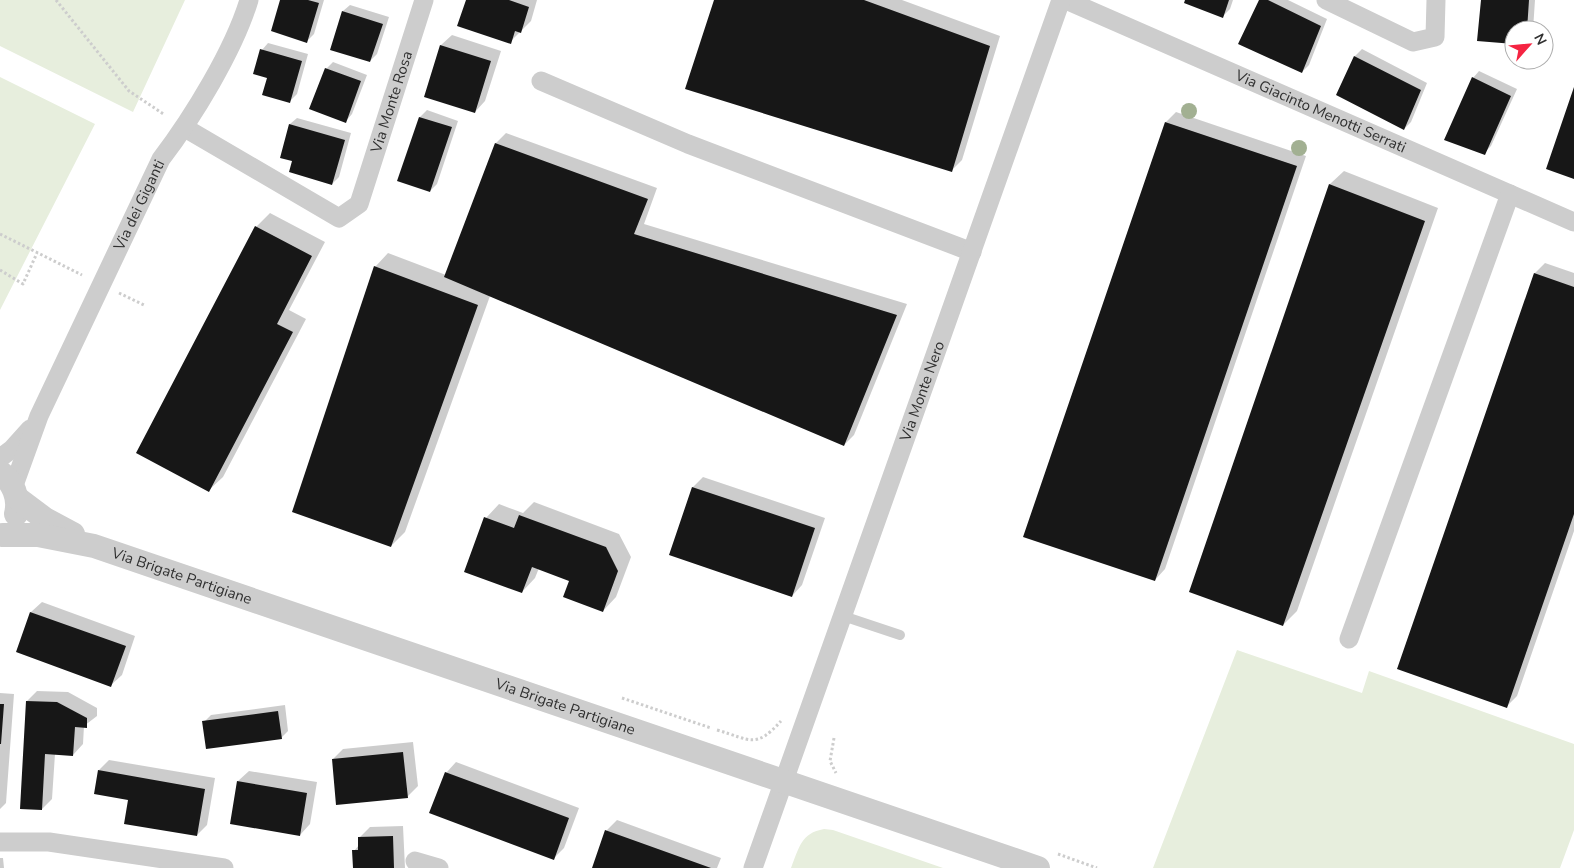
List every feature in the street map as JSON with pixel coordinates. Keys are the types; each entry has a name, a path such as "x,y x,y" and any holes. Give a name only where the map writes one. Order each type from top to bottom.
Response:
{"street":[{"name":"Via dei Giganti","path":"10,486 39,416 161,159 185,128 228,48 249,0"},
{"name":"Via Monte Rosa","path":"185,128 340,218 359,204 424,0"},
{"name":"Via Monte Nero","path":"753,868 1061,0"},
{"name":"Via Giacinto Menotti Serrati","path":"1066,0 1574,222"},
{"path":"1326,0 1413,42 1434,36 1436,0"},
{"path":"541,81 688,144 972,252"},
{"path":"1349,639 1510,194"},
{"name":"Via dei Giganti","path":"0,458 22,439 39,416"},
{"path":"2,536 12,524 17,511 10,486"},
{"name":"Via Brigate Partigiane","path":"10,486 45,519 94,546"},
{"name":"Via Brigate Partigiane","path":"2,536 38,534 94,546 1038,868"},
{"path":"0,842 60,843 224,868"},
{"path":"415,861 439,868"}],"lane":[{"path":"843,616 900,635"}],"path":[{"path":"56,0 129,91 185,128"},
{"path":"0,234 146,306"},
{"path":"0,270 23,284 37,253"}],"green space":[{"path":"0,0 185,0 133,112 0,46"},
{"path":"0,77 95,124 0,310"},
{"path":"1237,650 1362,693 1369,671 1574,744 1574,830 1560,868 1153,868"},
{"path":"824,829 833,830 943,868 791,868 802,842 810,834"}],"building":[{"path":"280,0 308,0 319,3 307,43 271,31"},
{"path":"466,0 509,0 529,7 521,33 515,31 511,44 457,26"},
{"path":"714,0 864,0 990,46 952,172 685,89"},
{"path":"1185,0 1229,0 1223,18 1184,3"},
{"path":"1259,0 1268,0 1321,26 1302,73 1238,44"},
{"path":"1481,0 1529,0 1528,20 1504,20 1504,43 1477,41"},
{"path":"342,11 383,24 370,62 330,50"},
{"path":"440,45 491,61 475,113 424,97"},
{"path":"260,49 302,61 290,103 262,95 267,78 253,74"},
{"path":"1354,56 1421,90 1404,130 1336,95"},
{"path":"325,68 361,81 346,123 309,109"},
{"path":"1472,77 1511,96 1485,155 1444,140"},
{"path":"1574,87 1574,179 1546,169"},
{"path":"419,117 452,127 430,192 397,181"},
{"path":"1165,122 1297,166 1155,581 1023,537"},
{"path":"289,124 345,140 332,185 289,172 292,161 280,158"},
{"path":"495,143 648,199 634,234 897,315 844,446 444,277"},
{"path":"1329,184 1425,221 1283,626 1189,592"},
{"path":"255,226 312,256 277,324 293,332 209,492 136,453"},
{"path":"374,266 478,305 391,547 292,512"},
{"path":"1534,273 1574,287 1574,514 1507,708 1397,669"},
{"path":"692,487 815,528 792,597 669,555"},
{"path":"519,515 606,547 618,571 603,612 563,597 569,581 532,567 522,593 464,572 484,517 514,528"},
{"path":"30,612 126,646 111,687 16,652"},
{"path":"26,701 57,702 87,718 87,728 75,727 73,756 45,754 42,810 20,809"},
{"path":"0,704 4,704 1,744 0,744"},
{"path":"278,711 282,739 206,749 202,721"},
{"path":"403,752 408,798 336,805 332,759"},
{"path":"98,770 205,789 197,836 124,824 128,800 94,794"},
{"path":"445,772 569,818 554,860 429,813"},
{"path":"237,781 307,793 300,836 230,824"},
{"path":"605,830 711,868 592,868"},
{"path":"393,836 394,868 353,868 352,850 358,850 358,837"}]}
